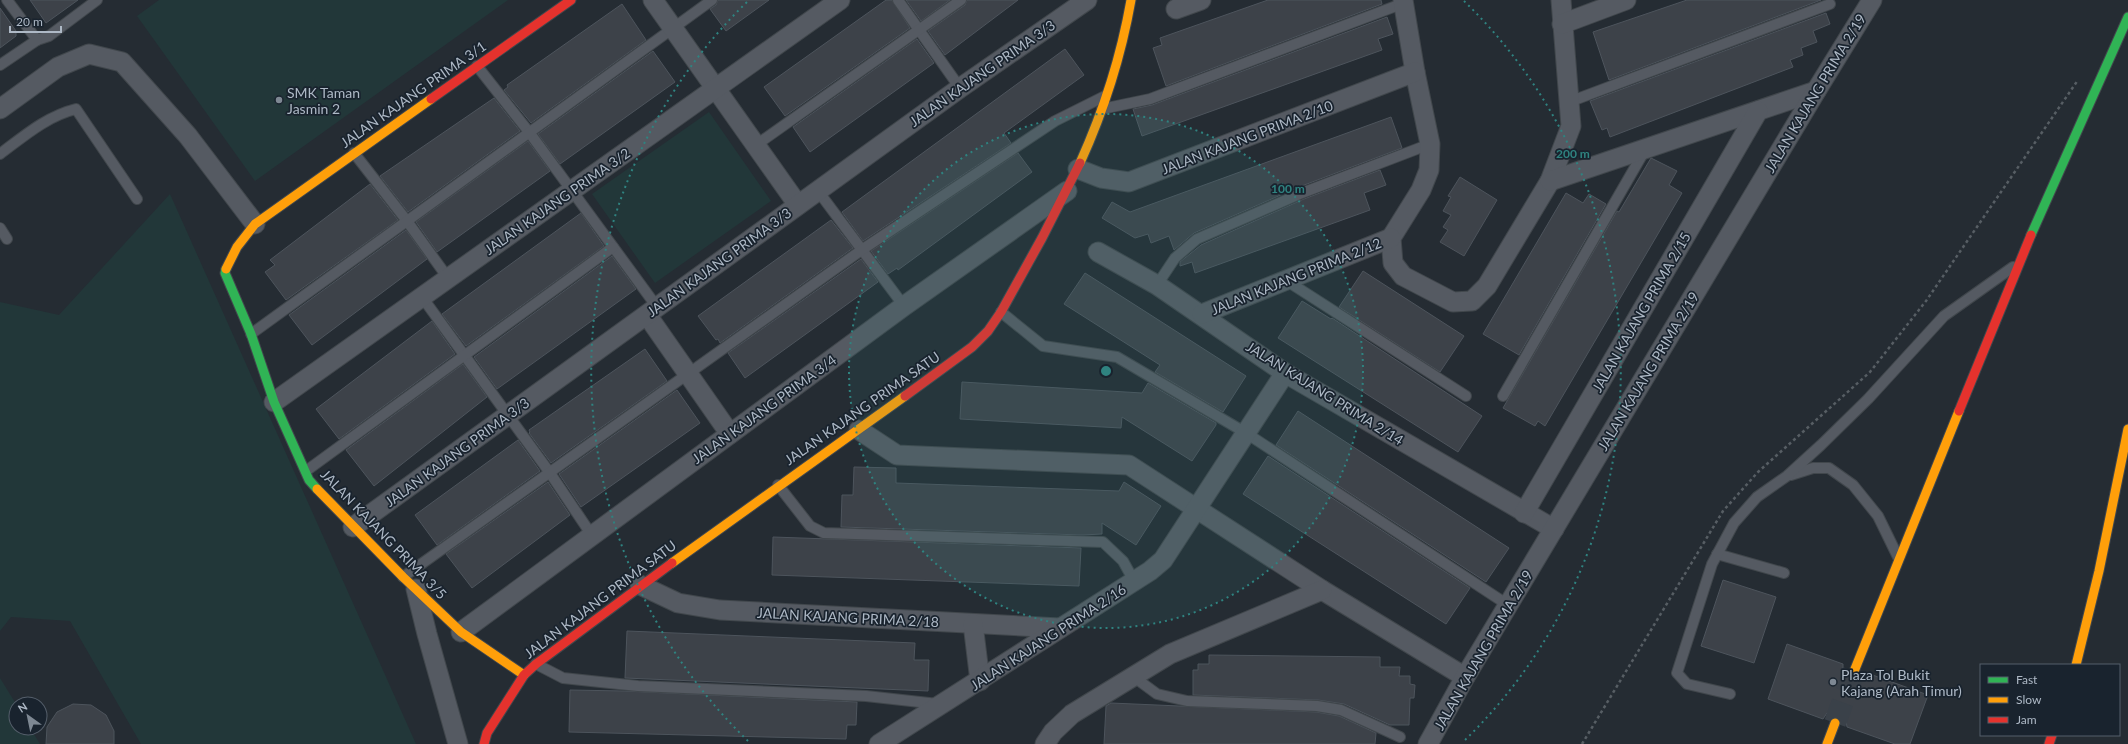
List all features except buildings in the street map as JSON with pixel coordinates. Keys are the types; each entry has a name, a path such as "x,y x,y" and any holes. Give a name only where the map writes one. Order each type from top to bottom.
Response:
{"main road":[{"name":"JALAN KAJANG PRIMA 3/1","path":"271,212 571,0"},
{"name":"JALAN KAJANG PRIMA SATU","path":"484,744 487,733 524,675 536,664 640,585 972,347 988,331 1001,312 1078,169 1107,96 1128,26 1131,0"},
{"path":"1855,669 2019,263 2128,17"},
{"name":"JALAN KAJANG PRIMA 3/5","path":"271,212 255,224 238,243 232,254 226,273 251,334 274,402 309,480 353,527 462,632 524,675"},
{"path":"2076,664 2099,571 2128,430"},
{"path":"1827,744 1835,723"}],"street":[{"path":"653,0 798,205"},
{"name":"JALAN KAJANG PRIMA 3/2","path":"274,402 840,0"},
{"name":"JALAN KAJANG PRIMA 3/3","path":"353,527 960,88 1087,0"},
{"path":"1176,9 1201,0"},
{"path":"1403,2 1415,72 1430,144 1429,170 1421,190 1391,238 1393,263 1403,276 1453,302 1472,301 1487,286 1550,182 1571,126 1561,0"},
{"path":"1562,24 1626,0"},
{"name":"JALAN KAJANG PRIMA 2/19","path":"1428,744 1465,677 1872,0"},
{"path":"0,109 58,67 89,54 122,62 188,136 255,224"},
{"name":"JALAN KAJANG PRIMA 2/10","path":"1078,169 1101,178 1128,182 1415,72"},
{"path":"1550,182 1816,91"},
{"name":"JALAN KAJANG PRIMA 2/15","path":"1524,513 1758,111"},
{"name":"JALAN KAJANG PRIMA 3/4","path":"462,632 593,537 904,306 1068,190"},
{"name":"JALAN KAJANG PRIMA 2/12","path":"1202,314 1391,238"},
{"name":"JALAN KAJANG PRIMA 2/14","path":"1098,252 1157,284 1285,373 1524,513 1554,529"},
{"path":"652,311 689,374 730,434"},
{"name":"JALAN KAJANG PRIMA 2/16","path":"880,744 1150,571 1163,560 1285,373"},
{"path":"858,430 897,455 1128,465 1322,590 1465,677"},
{"path":"410,583 427,634 458,744"},
{"name":"JALAN KAJANG PRIMA 2/18","path":"640,585 678,603 720,610 1060,628"},
{"path":"1045,744 1053,732 1072,714 1170,654 1322,590"},
{"path":"973,624 980,681"}],"lane":[{"path":"6,0 37,40"},
{"path":"0,65 37,40 49,36 97,0"},
{"path":"251,334 712,0"},
{"path":"898,0 960,88"},
{"path":"756,146 961,0"},
{"path":"1102,109 1150,99 1403,2"},
{"path":"1569,102 1830,4"},
{"path":"477,66 529,132 613,247 652,311"},
{"path":"410,583 550,473 863,249 1055,121 1107,96"},
{"path":"0,154 43,122 63,112 76,109 137,199"},
{"path":"1157,284 1175,258 1197,239 1302,193 1430,144"},
{"path":"1503,396 1646,149"},
{"path":"354,154 407,221 448,278"},
{"path":"818,191 863,249 904,306"},
{"path":"0,228 7,239"},
{"path":"306,471 613,247"},
{"path":"1730,694 1687,684 1677,673 1712,564 1738,518 1757,497 1787,476 1868,399 1944,316 2019,263"},
{"path":"1287,281 1466,396"},
{"path":"422,297 550,473 593,537"},
{"path":"1001,312 1043,346 1117,357 1246,433 1508,605"},
{"path":"1787,476 1813,468 1829,468 1853,485 1878,516 1899,558"},
{"path":"778,485 810,526 824,533 1103,542 1123,561 1134,581"},
{"path":"1717,554 1784,573"},
{"path":"536,664 563,678 638,686 866,696 944,704"},
{"path":"1134,677 1157,694 1187,701 1317,706 1341,710 1400,737"}],"path":[{"path":"1582,744 1723,511 1758,472 1870,372 1926,301 2079,77"}],"green space":[{"name":"SMK Taman Jasmin 2","path":"159,0 508,0 255,181 137,16"},
{"path":"709,112 771,201 655,283 592,194"},
{"path":"170,194 416,744 141,744 70,621 11,617 0,631 0,302 59,315"},
{"path":"0,678 11,696 8,696 8,736 35,736 40,744 0,744"}],"tunnel":[{"path":"1835,723 1855,669"}],"traffic: fast":[{"path":"2031,235 2128,17"},
{"path":"226,269 225,273 251,334 274,402 309,480 317,489"}],"traffic: slow":[{"path":"1080,163 1097,123 1111,83 1131,0"},
{"path":"226,269 237,247 255,224 431,99"},
{"path":"672,563 905,396"},
{"path":"1855,669 1959,411"},
{"path":"2076,664 2099,571 2128,429"},
{"path":"317,489 403,577 461,632 524,675"},
{"path":"1827,744 1835,723"}],"traffic: jam":[{"path":"431,99 571,0"},
{"path":"905,396 972,347 988,331 1001,312 1042,238 1080,163"},
{"path":"1959,411 2031,235"},
{"path":"484,744 487,733 524,675 536,664 672,563"},
{"path":"2049,744 2052,736"}],"place":[{"name":"SMK Taman Jasmin 2","path":"279,100"},
{"name":"Plaza Tol Bukit Kajang (Arah Timur)","path":"1833,682"}]}
